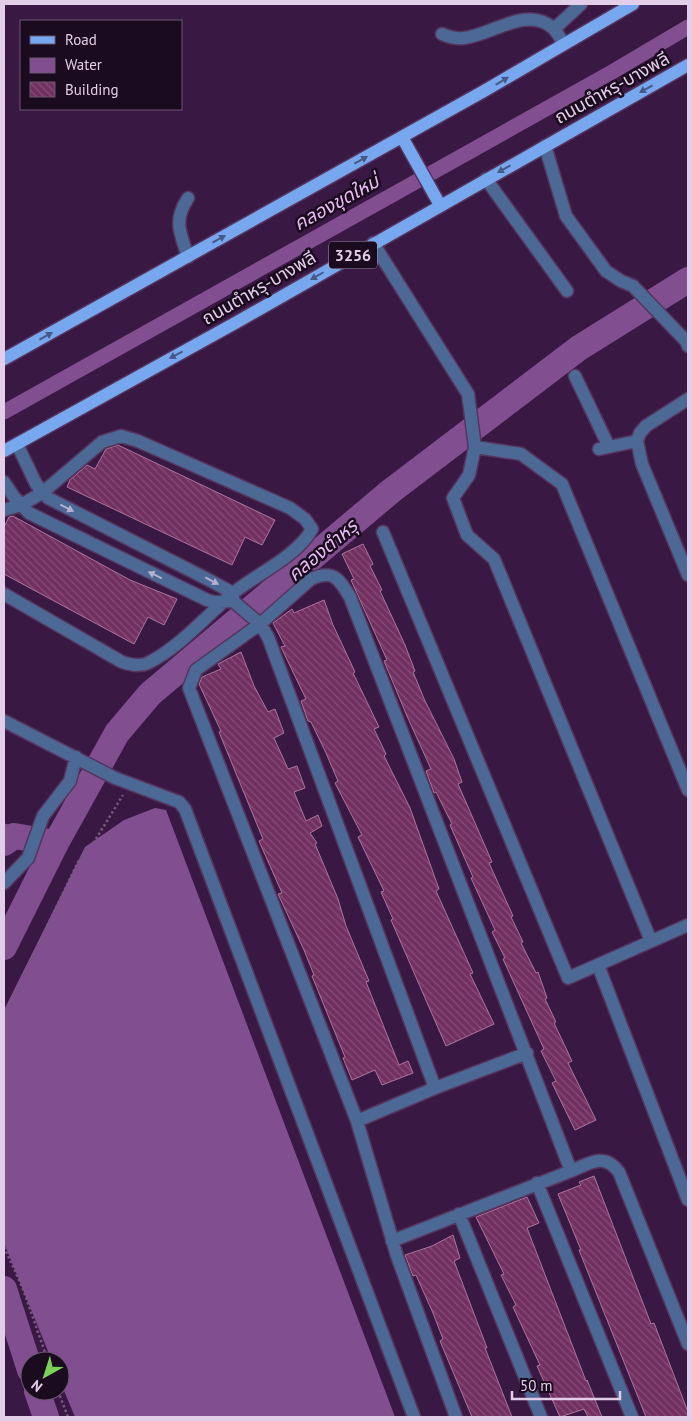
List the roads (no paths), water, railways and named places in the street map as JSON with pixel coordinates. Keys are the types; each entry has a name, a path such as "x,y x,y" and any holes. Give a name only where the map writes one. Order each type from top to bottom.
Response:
{"main road":[{"path":"4,359 402,137 633,4"},
{"name":"ถนนตำหรุ-บางพลี","path":"4,451 688,65"},
{"path":"402,137 440,205"}],"street":[{"path":"554,29 581,4"},
{"path":"442,34 455,38 466,38 518,20 536,20 554,29 564,44"},
{"path":"545,146 566,216 606,271 633,286 686,341 688,346"},
{"path":"486,179 567,291"},
{"path":"188,198 178,217 178,227 188,257"},
{"path":"373,243 468,394 475,446 468,475 453,498 467,535 494,559 651,941"},
{"path":"575,376 604,448 637,441"},
{"path":"688,399 646,426 640,433 637,441 642,464 688,575"},
{"path":"4,510 21,505 42,493 102,442 121,436 138,441 290,508 305,519 312,529 308,537 232,600 162,655 146,664 133,666 122,662 4,594"},
{"path":"18,444 42,493 48,498 232,600 256,620 268,637 435,1088"},
{"path":"475,446 521,454 562,484 688,790"},
{"path":"4,482 29,513 207,600 232,600"},
{"path":"383,532 568,978 688,925"},
{"path":"456,1417 392,1241 357,1121 189,688 196,670 256,620 311,578 329,575 339,579 350,597 571,1171"},
{"path":"4,721 105,772 179,802 185,809 414,1417"},
{"path":"4,883 28,858 33,849 43,816 70,780 76,757"},
{"path":"598,965 688,1200"},
{"path":"357,1121 435,1088 527,1053"},
{"path":"392,1241 537,1183 597,1161 605,1160 612,1164 619,1172 688,1344"},
{"path":"537,1183 632,1417"},
{"path":"460,1214 541,1417"}],"water":[{"path":"155,808 166,810 395,1417 75,1417 68,1401 70,1401 70,1351 48,1351 4,1243 4,1010 85,847 124,820"}],"waterway":[{"name":"คลองขุดใหม่","path":"4,412 612,72 688,27"},
{"name":"คลองตำหรุ","path":"4,947 56,843 117,733 150,694 391,491 579,348 688,280"},
{"path":"4,831 14,836"},
{"name":"คลองตำหรุ","path":"4,843 14,836 56,843"},
{"path":"4,1289 24,1351"},
{"path":"40,1401 46,1417"}]}
